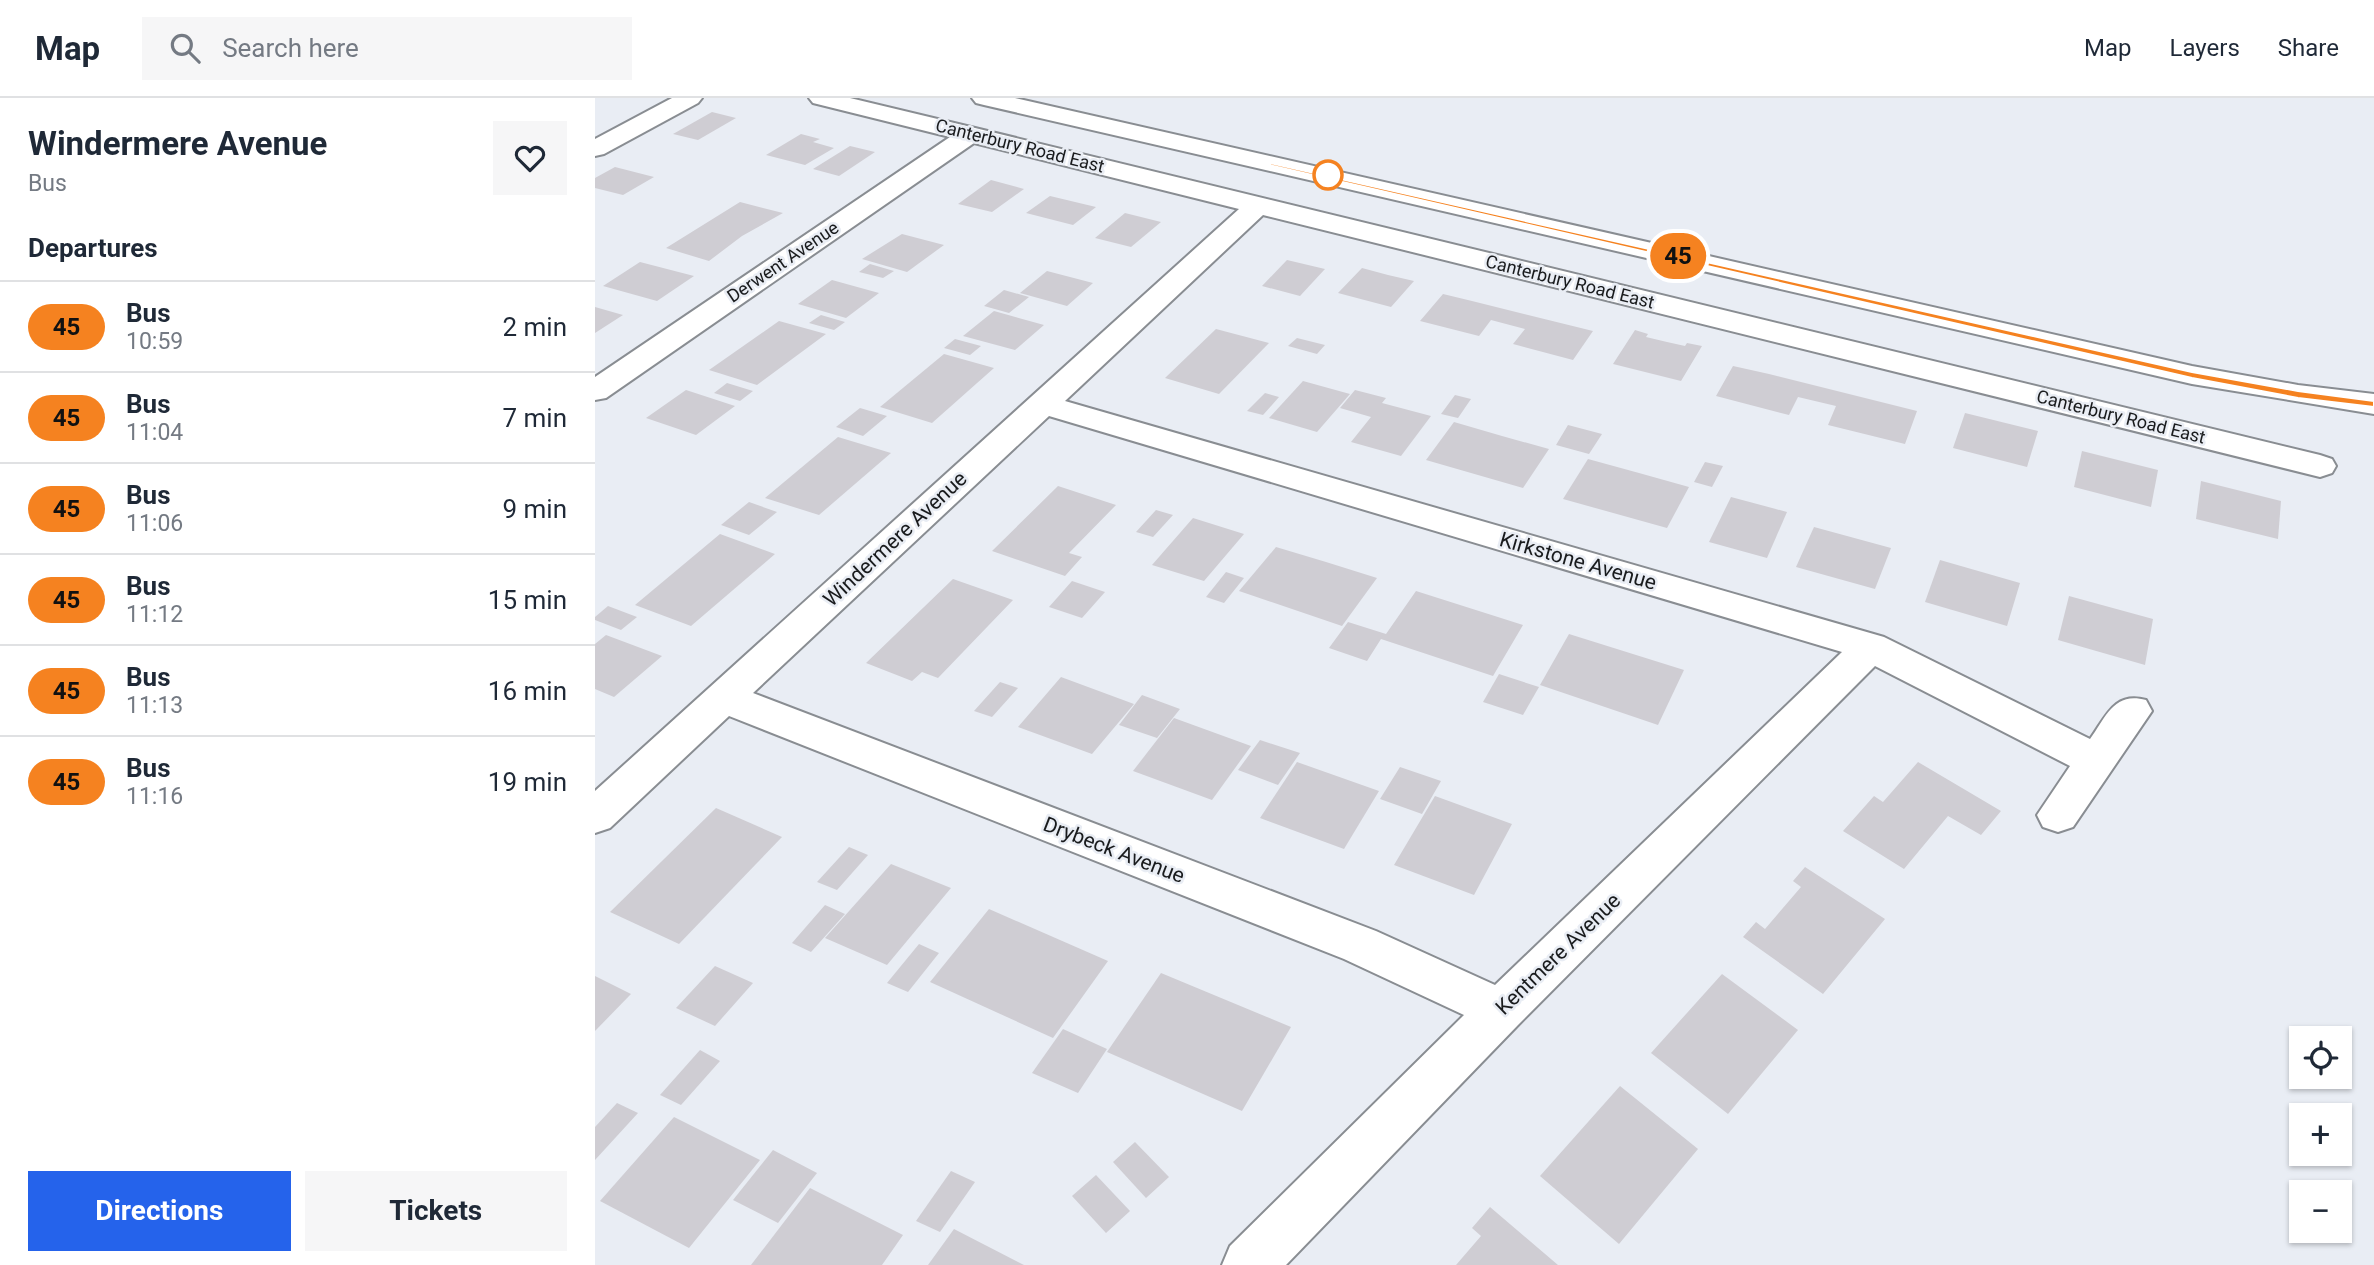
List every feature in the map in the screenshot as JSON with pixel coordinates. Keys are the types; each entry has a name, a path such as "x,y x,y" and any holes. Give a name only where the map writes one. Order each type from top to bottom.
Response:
{"main road":[{"path":"595,149 690,98"},
{"name":"Canterbury Road East","path":"821,98 2320,466"},
{"name":"Canterbury Road East","path":"984,98 2192,375 2286,393 2374,404"},
{"name":"Derwent Avenue","path":"595,391 971,134"},
{"name":"Windermere Avenue","path":"595,816 1258,205"},
{"name":"Kirkstone Avenue","path":"1042,404 1871,646 2097,761"},
{"name":"Kentmere Avenue","path":"1249,1265 1501,1010 1871,646"},
{"name":"Drybeck Avenue","path":"724,698 1360,945 1501,1010"},
{"path":"2059,815 2132,711"}],"building":[{"path":"712,112 736,118 698,140 673,134"},
{"path":"801,134 820,139 813,142 834,148 805,165 766,155"},
{"path":"850,146 875,152 839,176 813,169"},
{"path":"615,167 654,177 623,195 595,188 595,178"},
{"path":"991,180 1024,189 992,212 958,204"},
{"path":"1050,196 1096,207 1073,225 1026,213"},
{"path":"740,202 783,213 742,236 709,261 666,248"},
{"path":"1125,213 1161,222 1131,247 1095,238"},
{"path":"902,234 944,245 907,272 862,259"},
{"path":"1287,260 1325,269 1300,296 1262,286"},
{"path":"640,262 694,276 657,301 603,286"},
{"path":"870,264 894,271 883,278 859,272"},
{"path":"1362,268 1414,281 1391,307 1338,293"},
{"path":"1047,271 1093,283 1067,306 1020,293"},
{"path":"832,280 879,293 846,318 798,304"},
{"path":"1004,290 1029,297 1009,313 984,306"},
{"path":"1443,294 1593,331 1573,360 1513,344 1525,329 1491,320 1479,336 1420,321"},
{"path":"595,307 623,315 595,333"},
{"path":"994,311 1044,325 1015,350 963,336"},
{"path":"821,315 845,322 834,330 809,323"},
{"path":"779,321 826,334 757,385 709,370"},
{"path":"1216,329 1269,343 1219,394 1165,378"},
{"path":"1635,330 1648,334 1646,337 1685,346 1687,343 1702,346 1681,381 1613,364"},
{"path":"1297,338 1325,345 1317,354 1288,346"},
{"path":"955,339 981,346 970,355 944,348"},
{"path":"944,354 994,368 932,423 880,407"},
{"path":"1733,366 1917,411 1905,444 1828,425 1836,406 1798,397 1789,415 1716,396"},
{"path":"1303,381 1350,394 1317,432 1269,418"},
{"path":"727,383 753,391 740,401 714,393"},
{"path":"686,390 735,406 696,435 646,418"},
{"path":"1355,390 1386,398 1382,403 1431,416 1401,456 1351,442 1371,417 1340,408"},
{"path":"1265,393 1279,397 1263,415 1247,411"},
{"path":"1455,395 1471,399 1458,418 1441,414"},
{"path":"860,408 887,416 863,436 836,427"},
{"path":"1965,413 2038,431 2027,467 1953,448"},
{"path":"1454,422 1549,449 1523,488 1426,460"},
{"path":"1568,425 1602,434 1589,454 1556,445"},
{"path":"838,437 891,453 819,515 765,498"},
{"path":"2082,451 2158,470 2151,507 2074,487"},
{"path":"1588,459 1689,487 1667,528 1563,499"},
{"path":"1705,462 1723,466 1712,487 1694,482"},
{"path":"2201,481 2281,501 2278,539 2196,519"},
{"path":"1058,486 1116,505 1069,553 1082,557 1065,576 992,551"},
{"path":"1731,497 1787,512 1767,558 1709,542"},
{"path":"749,502 777,512 749,535 721,525"},
{"path":"1156,510 1173,515 1153,537 1136,532"},
{"path":"1193,518 1244,534 1204,581 1152,565"},
{"path":"1814,527 1891,548 1875,589 1796,567"},
{"path":"720,534 775,554 691,626 635,605"},
{"path":"1276,547 1377,578 1342,626 1239,591"},
{"path":"1940,560 2020,583 2007,626 1925,602"},
{"path":"1226,572 1244,578 1224,603 1206,597"},
{"path":"953,579 1013,600 938,678 922,672 912,681 866,663"},
{"path":"1072,581 1105,592 1082,618 1049,607"},
{"path":"1416,591 1523,625 1493,676 1381,639 1367,661 1329,648 1348,622 1386,634"},
{"path":"2069,596 2153,619 2145,665 2058,640"},
{"path":"608,606 637,617 621,630 595,620"},
{"path":"1569,634 1684,670 1658,725 1540,685"},
{"path":"606,635 662,656 614,697 595,689 595,644"},
{"path":"1499,674 1539,687 1523,715 1483,702"},
{"path":"1061,677 1134,704 1092,754 1018,727"},
{"path":"1000,682 1018,688 992,717 974,711"},
{"path":"1142,695 1180,709 1157,738 1119,725"},
{"path":"1174,718 1251,746 1212,800 1133,771"},
{"path":"1260,740 1300,753 1278,785 1238,770"},
{"path":"1297,762 1379,791 1344,849 1260,818"},
{"path":"1918,762 2001,811 1981,835 1948,816 1904,869 1843,831 1874,796 1883,802"},
{"path":"1400,767 1441,781 1422,814 1380,799"},
{"path":"1435,796 1512,824 1474,895 1394,865"},
{"path":"716,808 782,837 679,944 610,912"},
{"path":"849,847 868,855 837,890 817,882"},
{"path":"891,864 951,888 887,965 825,938"},
{"path":"1805,867 1885,919 1823,994 1743,937 1756,922 1765,929 1801,887 1793,881"},
{"path":"825,905 845,914 811,952 792,943"},
{"path":"989,909 1108,961 1053,1038 930,982"},
{"path":"919,944 939,953 908,992 887,983"},
{"path":"715,966 753,983 715,1026 676,1008"},
{"path":"1161,973 1291,1027 1242,1111 1107,1052"},
{"path":"1722,974 1798,1030 1728,1114 1651,1053"},
{"path":"595,976 631,994 595,1031"},
{"path":"1063,1029 1107,1049 1078,1093 1032,1073"},
{"path":"700,1050 720,1061 681,1105 660,1095"},
{"path":"1620,1086 1698,1149 1619,1244 1540,1176"},
{"path":"617,1103 638,1113 595,1160 595,1127"},
{"path":"674,1117 760,1160 689,1248 600,1201"},
{"path":"1135,1142 1169,1177 1146,1198 1113,1162"},
{"path":"773,1150 817,1173 778,1223 733,1200"},
{"path":"951,1171 975,1182 940,1232 916,1221"},
{"path":"1096,1175 1130,1211 1106,1233 1072,1196"},
{"path":"810,1188 903,1235 882,1265 751,1265"},
{"path":"1490,1207 1558,1265 1456,1265 1481,1236 1472,1228"},
{"path":"954,1229 1024,1265 928,1265"}],"bus line":[{"name":"45","path":"983,98 2192,375 2252,387 2374,404"}]}
